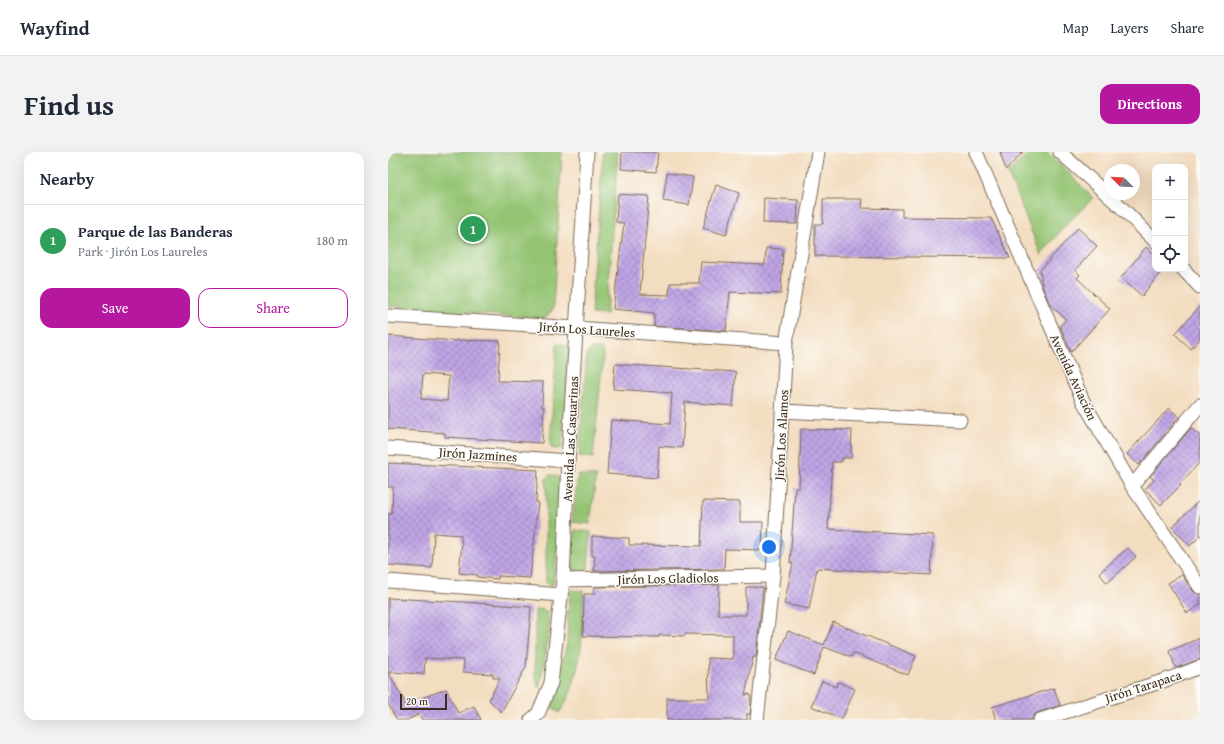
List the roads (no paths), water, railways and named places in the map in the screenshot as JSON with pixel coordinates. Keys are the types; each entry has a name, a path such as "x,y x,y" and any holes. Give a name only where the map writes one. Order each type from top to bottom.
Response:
{"street":[{"name":"Avenida Las Casuarinas","path":"531,720 538,714 551,683 563,580 568,460 587,152"},
{"name":"Jirón Los Alamos","path":"757,720 773,576 786,343 818,152"},
{"name":"Avenida Aviación","path":"976,152 1083,401 1132,486 1200,587"},
{"path":"1060,152 1122,208 1152,238"},
{"path":"1186,272 1200,287"},
{"name":"Jirón Los Laureles","path":"388,316 786,343"},
{"path":"1132,486 1200,405"},
{"path":"782,411 960,420"},
{"name":"Jirón Jazmines","path":"388,448 568,460"},
{"name":"Jirón Los Gladiolos","path":"563,580 773,576"},
{"path":"388,580 561,595"},
{"name":"Jirón Tarapaca","path":"1040,720 1156,683 1200,667"}],"place":[{"name":"Parque de las Banderas","path":"473,229"}]}
